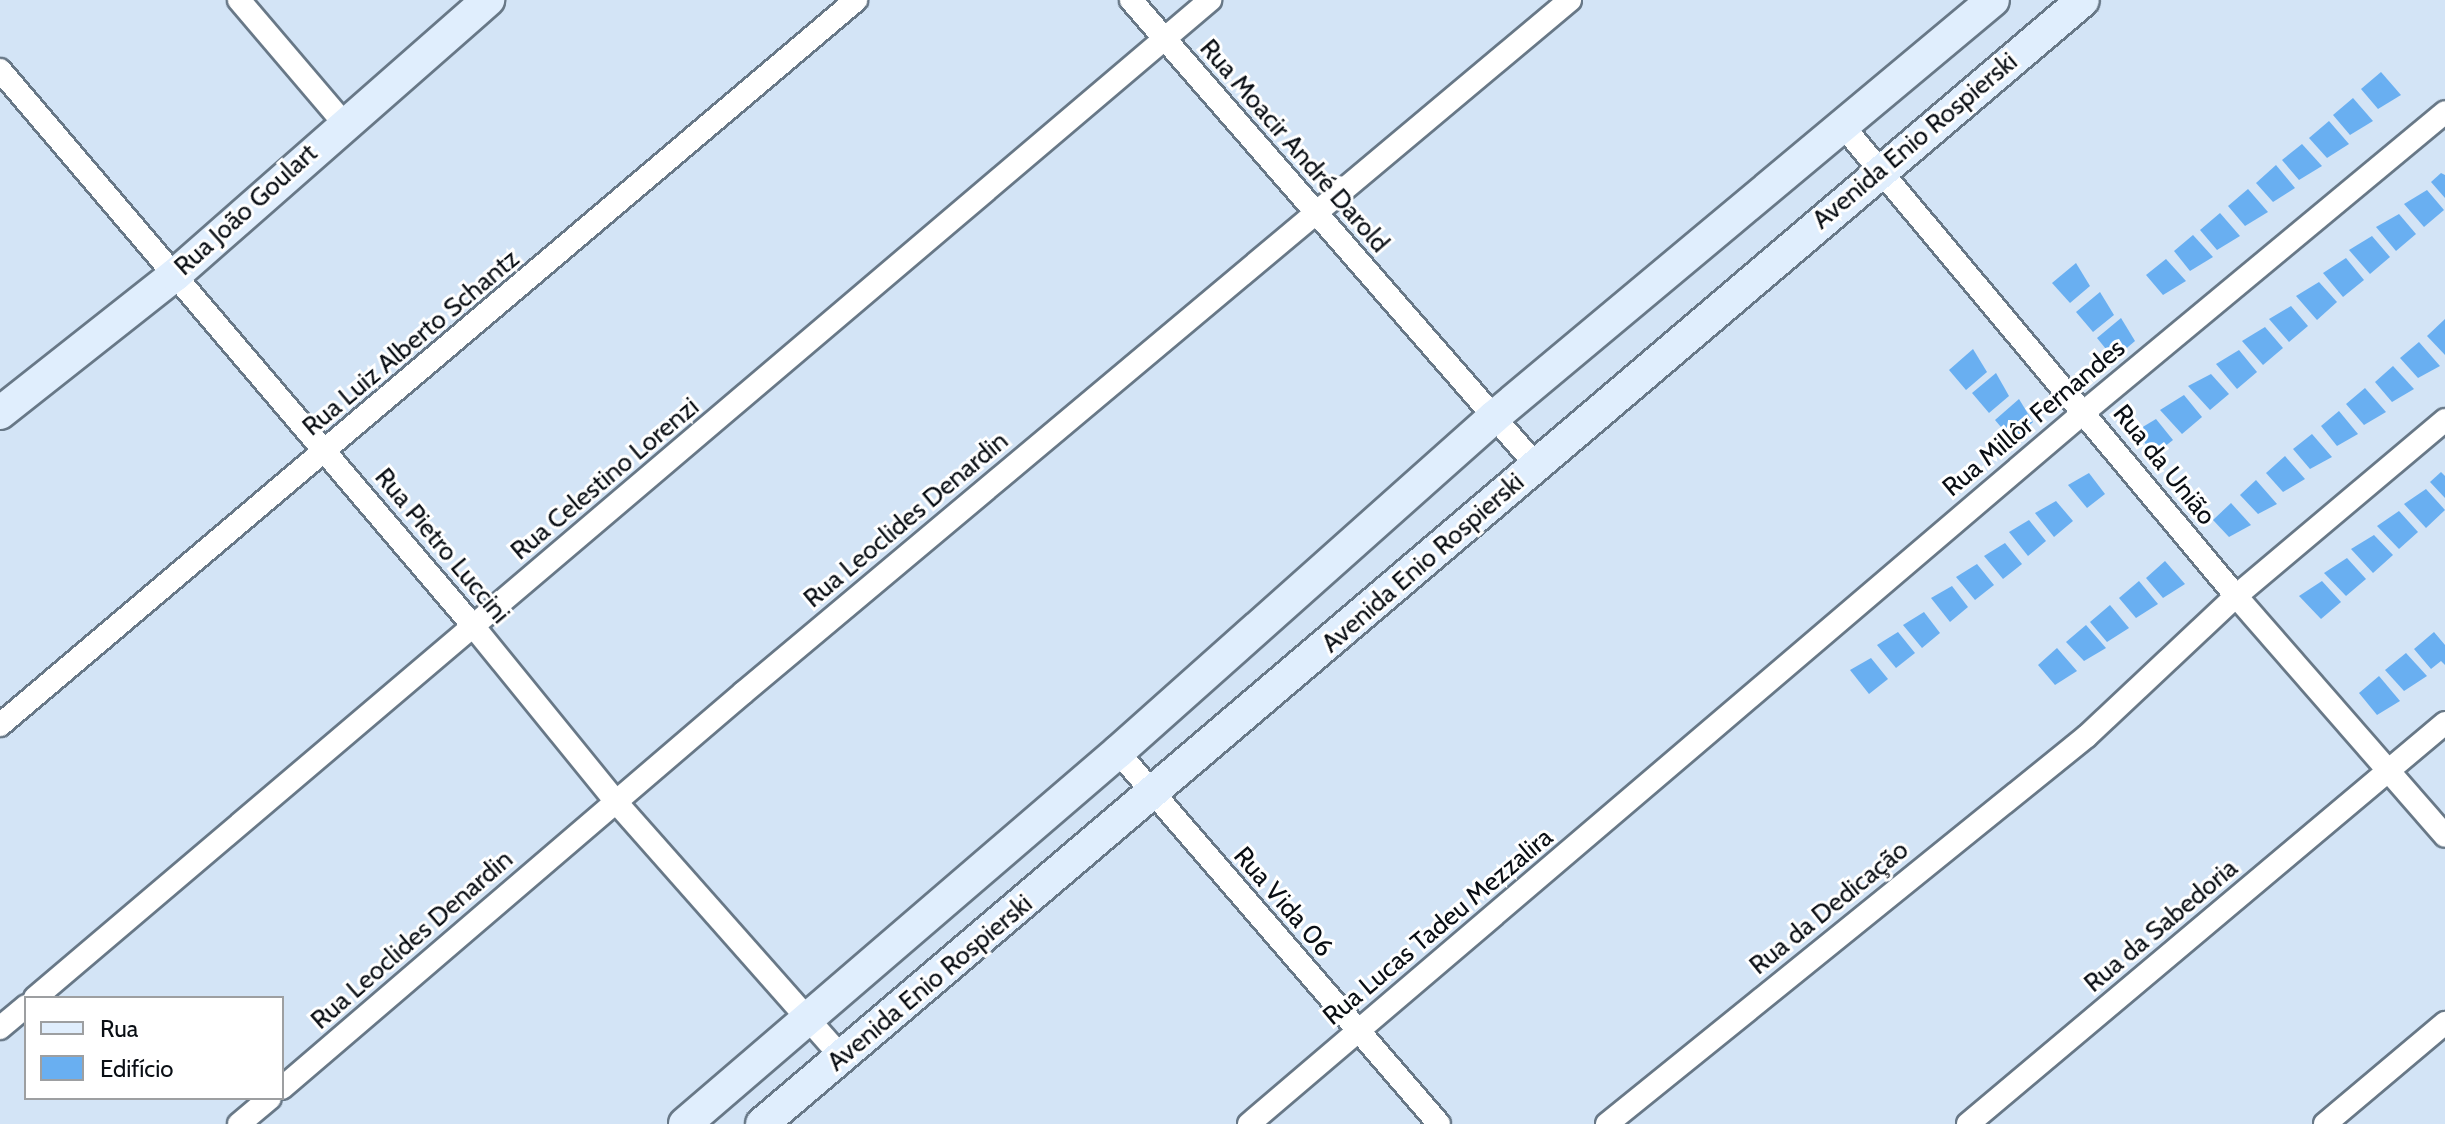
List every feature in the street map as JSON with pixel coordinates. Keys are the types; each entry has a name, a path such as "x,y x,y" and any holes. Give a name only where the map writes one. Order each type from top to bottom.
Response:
{"street":[{"path":"239,0 343,122"},
{"name":"Rua João Goulart","path":"0,413 175,275 343,122 488,0"},
{"name":"Rua Luiz Alberto Schantz","path":"0,725 856,0"},
{"name":"Rua Moacir André Darold","path":"1131,0 1315,216 1536,465"},
{"name":"Rua Celestino Lorenzi","path":"37,996 1210,0"},
{"name":"Rua Leoclides Denardin","path":"284,1086 616,802 1570,0"},
{"name":"Avenida Enio Rospierski","path":"685,1124 1118,752 1494,417 1993,0"},
{"name":"Avenida Enio Rospierski","path":"762,1124 1153,795 1879,170 2083,0"},
{"name":"Rua Pietro Luccini","path":"0,70 474,627 616,802 842,1057"},
{"name":"Rua Millôr Fernandes","path":"1663,772 2084,412 2445,112"},
{"name":"Rua da União","path":"1843,126 2236,596 2445,836"},
{"name":"Rua da Dedicação","path":"1607,1124 2087,736 2236,596 2445,420"},
{"name":"Rua da Sabedoria","path":"1968,1124 2445,723"},
{"name":"Rua Vida 06","path":"1118,752 1439,1124"},
{"name":"Rua Lucas Tadeu Mezzalira","path":"1249,1124 1663,772"},
{"path":"0,1028 24,1008"},
{"path":"2325,1124 2445,1023"},
{"path":"239,1124 268,1100"}],"building":[{"path":"2381,72 2401,95 2378,109 2361,89"},
{"path":"2353,98 2373,121 2350,135 2333,115"},
{"path":"2329,121 2349,144 2327,158 2309,138"},
{"path":"2302,144 2322,166 2299,180 2282,160"},
{"path":"2276,165 2295,188 2273,202 2256,183"},
{"path":"2441,173 2445,175 2445,198 2431,182"},
{"path":"2248,189 2268,212 2245,226 2228,206"},
{"path":"2427,190 2444,210 2424,227 2404,204"},
{"path":"2220,213 2240,236 2217,250 2200,230"},
{"path":"2399,214 2416,234 2396,251 2376,227"},
{"path":"2193,235 2213,257 2190,271 2174,251"},
{"path":"2372,236 2390,257 2370,274 2349,250"},
{"path":"2346,258 2364,280 2343,297 2323,273"},
{"path":"2166,259 2186,281 2163,295 2146,275"},
{"path":"2076,263 2090,286 2070,303 2052,283"},
{"path":"2319,282 2337,302 2317,320 2296,296"},
{"path":"2100,292 2114,315 2093,332 2076,312"},
{"path":"2291,306 2308,326 2289,342 2269,319"},
{"path":"2121,318 2135,341 2114,359 2097,338"},
{"path":"2445,319 2445,355 2427,336"},
{"path":"2265,327 2283,348 2263,365 2242,341"},
{"path":"2419,342 2440,366 2418,378 2400,358"},
{"path":"1973,349 1987,372 1966,390 1949,370"},
{"path":"2239,350 2257,372 2237,389 2216,364"},
{"path":"2393,366 2414,389 2392,402 2375,382"},
{"path":"1996,373 2009,396 1989,413 1972,393"},
{"path":"2211,374 2229,394 2210,410 2188,386"},
{"path":"2365,388 2386,412 2364,425 2346,404"},
{"path":"2184,395 2202,417 2182,434 2160,410"},
{"path":"2019,399 2033,422 2012,440 1995,420"},
{"path":"2339,411 2358,434 2337,446 2321,426"},
{"path":"2156,419 2173,440 2154,455 2136,431"},
{"path":"2312,434 2332,457 2310,469 2293,449"},
{"path":"2285,456 2305,479 2283,492 2266,473"},
{"path":"2441,472 2445,476 2445,498 2430,482"},
{"path":"2089,473 2105,494 2087,508 2068,485"},
{"path":"2256,480 2277,504 2258,514 2240,495"},
{"path":"2426,489 2445,510 2426,528 2404,504"},
{"path":"2056,501 2073,521 2054,537 2035,513"},
{"path":"2231,503 2251,525 2229,537 2213,520"},
{"path":"2399,511 2418,532 2399,549 2377,526"},
{"path":"2029,520 2046,541 2028,556 2009,532"},
{"path":"2374,535 2393,555 2373,573 2351,549"},
{"path":"2005,543 2022,564 2003,579 1984,556"},
{"path":"2347,558 2366,579 2346,596 2324,573"},
{"path":"2165,561 2185,584 2163,598 2146,578"},
{"path":"1977,564 1994,585 1975,600 1956,577"},
{"path":"2139,581 2158,604 2136,618 2119,598"},
{"path":"2322,581 2341,602 2321,619 2299,596"},
{"path":"1952,586 1968,607 1950,622 1931,598"},
{"path":"2110,605 2129,628 2107,642 2090,622"},
{"path":"1924,612 1940,633 1922,648 1903,625"},
{"path":"2086,625 2106,648 2084,661 2066,642"},
{"path":"1898,632 1915,653 1896,668 1877,645"},
{"path":"2434,632 2445,645 2445,665 2441,661 2431,669 2414,649"},
{"path":"2057,648 2077,671 2055,685 2038,665"},
{"path":"2406,653 2427,676 2404,691 2385,670"},
{"path":"1871,658 1888,679 1869,694 1850,670"},
{"path":"2379,676 2400,701 2377,715 2359,693"}]}
